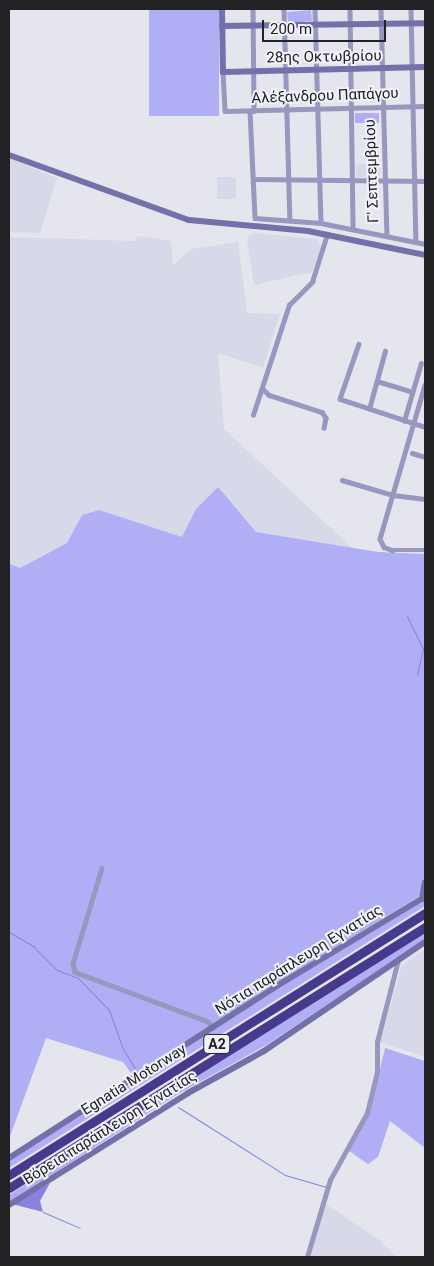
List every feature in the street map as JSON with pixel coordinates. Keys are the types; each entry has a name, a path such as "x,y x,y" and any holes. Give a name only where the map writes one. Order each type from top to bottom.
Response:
{"highway":[{"name":"Egnatia Motorway","path":"9,1175 425,913"},
{"name":"Egnatia Motorway","path":"9,1188 425,927"}],"street":[{"path":"222,9 223,72"},
{"path":"253,9 254,72 252,111 255,218 290,219 321,223 387,234 425,244"},
{"path":"284,9 285,110 290,219"},
{"path":"315,9 315,109 321,223"},
{"path":"350,9 353,228"},
{"name":"Γ' Σεπτεμβρίου","path":"381,9 384,180 387,234"},
{"path":"411,9 416,242"},
{"path":"222,26 425,23"},
{"name":"28ης Οκτωβρίου","path":"223,72 425,67"},
{"name":"Αλέξανδρου Παπάγου","path":"223,72 225,111 425,106"},
{"path":"9,155 189,220 327,234 425,255"},
{"path":"253,179 425,181"},
{"path":"253,415 288,305 312,282 327,234"},
{"path":"359,344 340,400 425,428"},
{"path":"369,409 386,351"},
{"path":"404,421 421,363"},
{"path":"377,381 412,392"},
{"path":"425,385 394,495 381,533 382,544 392,550 425,550"},
{"path":"262,388 269,395 322,412 326,418 324,428"},
{"path":"412,453 425,457"},
{"path":"342,480 394,495 425,499"},
{"path":"102,868 73,964 75,972 207,1021 214,1027"},
{"path":"424,898 425,882"},
{"name":"Νότια παράπλευρη Εγνατίας","path":"9,1158 214,1027 424,898"},
{"name":"Βόρεια παράπλευρη Εγνατίας","path":"9,1205 182,1096 264,1051 425,942"},
{"path":"306,1257 330,1180 361,1128 367,1113 377,1072 377,1042 399,958"}],"shaded area":[{"path":"149,9 219,9 219,116 149,116"},
{"path":"311,10 312,21 288,23 287,12"},
{"path":"355,113 379,113 379,123 355,123"},
{"path":"9,158 57,178 40,233 9,232"},
{"path":"356,164 380,164 380,177 356,177"},
{"path":"217,177 236,177 236,199 217,199"},
{"path":"255,233 316,239 321,246 312,272 254,285 247,240 249,235"},
{"path":"137,236 171,241 173,265 191,249 238,242 247,313 280,314 263,368 218,353 224,429 383,576 9,827 9,237 135,241"},
{"path":"218,487 256,532 378,552 425,554 425,893 266,989 134,1077 123,1062 46,1038 9,1139 9,564 20,568 67,543 82,515 99,510 182,537 196,509"},
{"path":"425,900 425,906 9,1168 9,1160 276,989"},
{"path":"425,931 425,939 268,1044 178,1094 9,1202 9,1195"},
{"path":"425,949 425,1057 380,1042 402,965"},
{"path":"385,1048 425,1061 425,1148 390,1121 378,1157 368,1164 349,1151 371,1107"},
{"path":"50,1183 40,1201 43,1212 12,1204"},
{"path":"326,1204 378,1239 397,1257 310,1257"}],"waterway":[{"path":"407,616 423,649 417,675"},
{"path":"9,932 33,946 57,970 78,978 109,1010 123,1049 138,1073"},
{"path":"178,1107 285,1175 326,1187"},
{"path":"43,1212 80,1228"}]}
